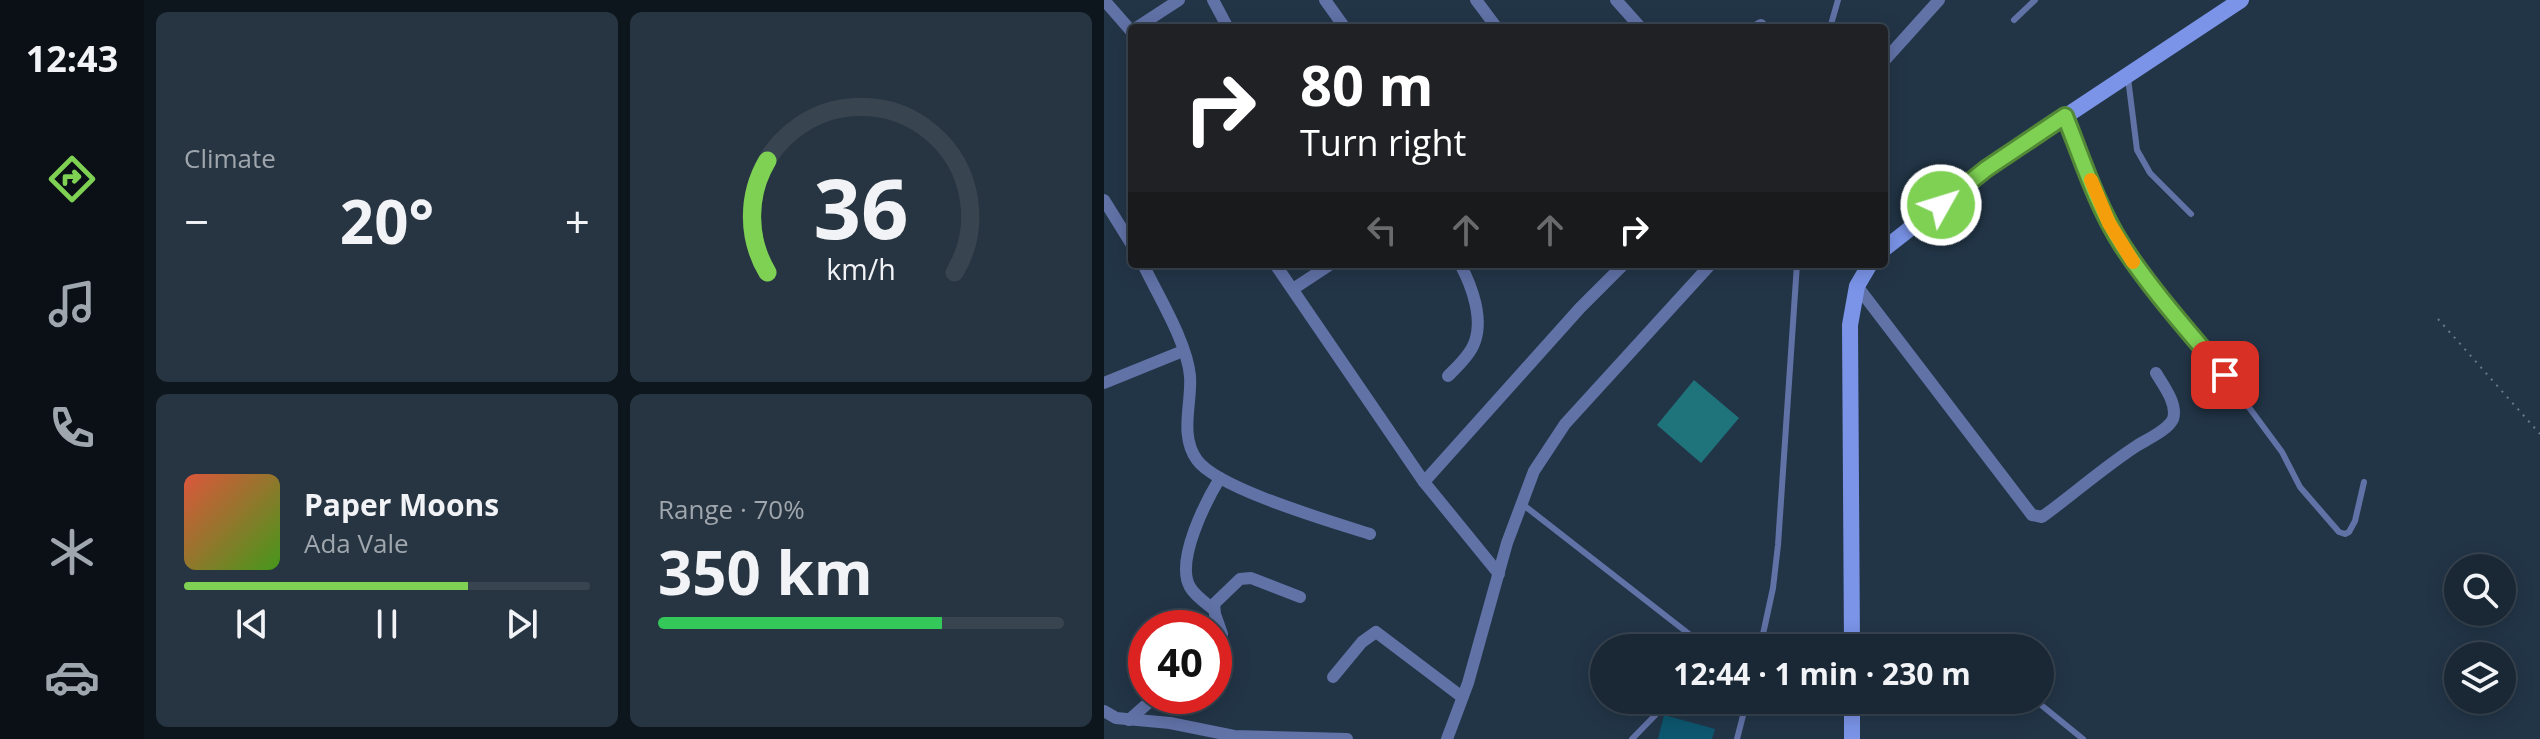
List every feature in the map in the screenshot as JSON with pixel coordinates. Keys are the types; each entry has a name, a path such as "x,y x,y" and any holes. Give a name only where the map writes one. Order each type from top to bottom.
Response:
{"street":[{"path":"1104,0 1128,25"},
{"path":"1142,24 1179,0"},
{"path":"1213,0 1226,24"},
{"path":"1325,0 1342,24"},
{"path":"1476,0 1494,24"},
{"path":"1616,0 1637,24"},
{"path":"1888,57 1939,0"},
{"path":"1888,246 1986,169 2241,0"},
{"path":"1104,200 1128,239"},
{"path":"1145,268 1183,351 1190,376 1188,437 1199,463 1220,478 1257,495 1370,534"},
{"path":"1278,268 1424,482 1499,574"},
{"path":"1293,289 1325,268"},
{"path":"1448,376 1471,351 1477,332 1473,294 1462,268"},
{"path":"1424,482 1580,308 1620,268"},
{"path":"1447,739 1521,503 1534,471 1565,424 1704,268"},
{"path":"1852,634 1850,325 1857,286 1868,268"},
{"path":"1857,286 2032,515 2042,517 2173,420 2170,398 2156,373"},
{"path":"1104,383 1183,351"},
{"path":"1220,478 1196,523 1186,572 1192,591 1213,609 1217,600 1246,577 1300,597"},
{"path":"1333,677 1362,642 1376,632 1462,697"},
{"path":"1104,711 1116,718 1170,723 1234,736 1347,739"},
{"path":"1129,720 1136,714"},
{"path":"1852,714 1852,739"}],"lane":[{"path":"1831,24 1838,0"},
{"path":"2014,20 2035,0"},
{"path":"2128,74 2137,150 2150,173 2191,214"},
{"path":"2065,116 2101,206 2121,244 2282,452 2300,487 2339,532 2345,534 2352,528 2364,482"},
{"path":"1763,634 1778,545 1797,268"},
{"path":"1521,503 1689,634"},
{"path":"1632,739 1656,714"},
{"path":"1737,739 1743,714"},
{"path":"2052,714 2083,739"}],"path":[{"path":"2438,319 2540,434"}],"shaded area":[{"path":"1694,380 1739,418 1701,463 1657,425"}],"building":[{"path":"1664,715 1715,729 1712,739 1658,739"}],"slow traffic":[{"path":"2091,180 2109,223 2133,262"}],"route":[{"path":"1941,205 1986,169 2065,116 2101,206 2121,244 2225,375"}]}
